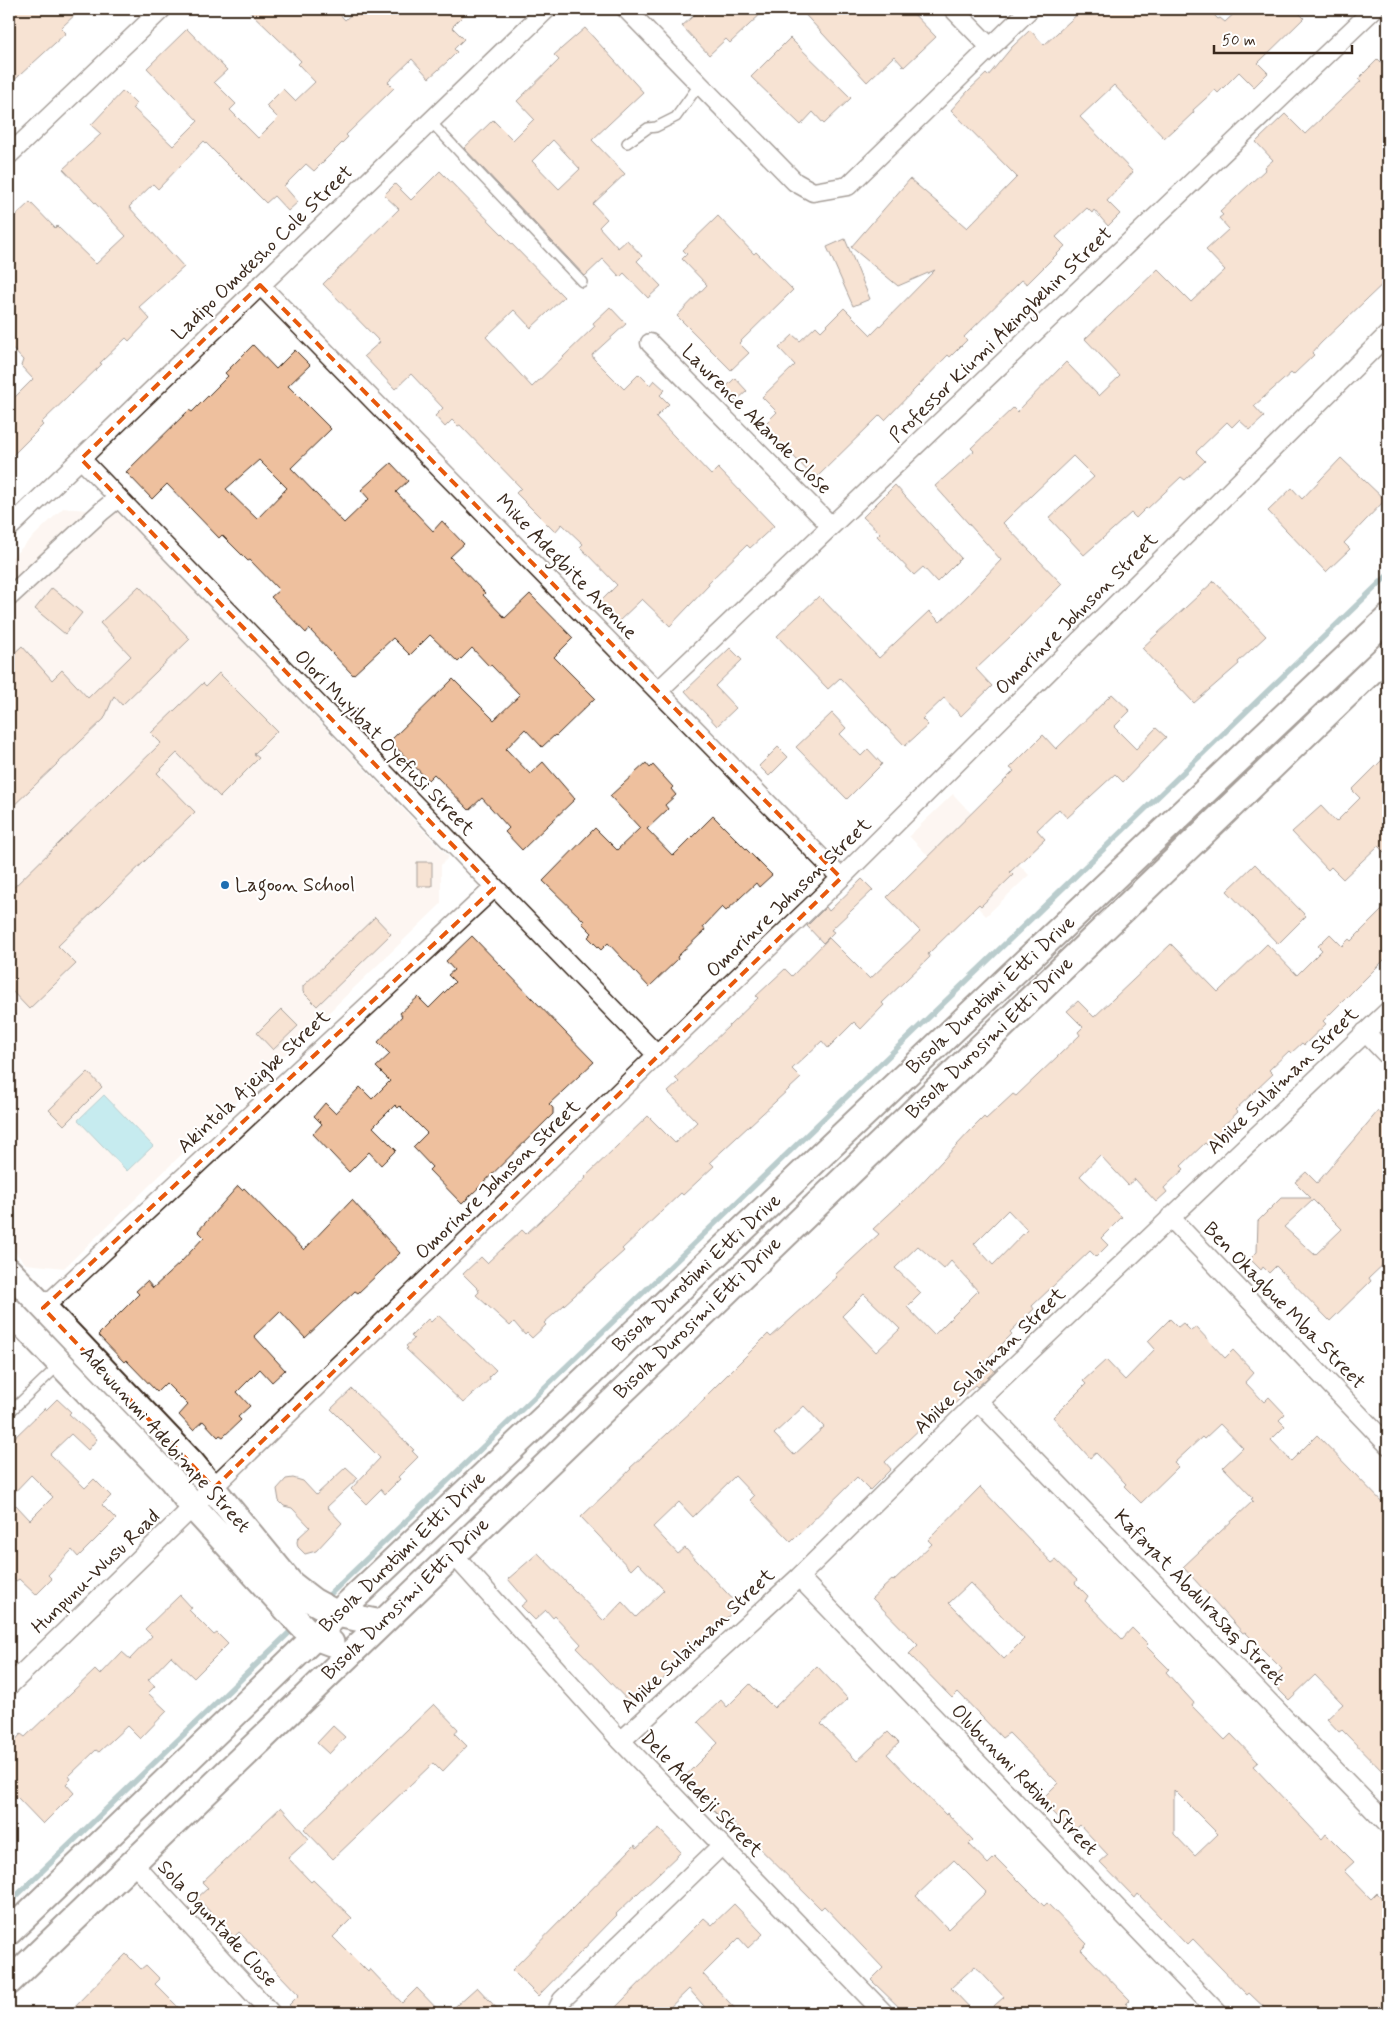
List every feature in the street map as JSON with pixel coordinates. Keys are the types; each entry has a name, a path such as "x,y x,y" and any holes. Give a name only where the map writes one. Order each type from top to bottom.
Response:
{"main road":[{"name":"Bisola Durotimi Etti Drive","path":"9,1932 304,1627 1388,618"},
{"name":"Bisola Durosimi Etti Drive","path":"9,1982 1388,655"},
{"name":"Adewunmi Adebimpe Street","path":"9,1271 214,1488 291,1584 325,1607 381,1623"},
{"name":"Adewunmi Adebimpe Street","path":"9,1310 172,1480 193,1507 304,1627 353,1650"}],"street":[{"path":"9,155 162,9"},
{"name":"Ladipo Omotesho Cole Street","path":"9,528 547,9"},
{"path":"626,9 795,182 813,192 848,186 1030,9"},
{"name":"Professor Kiumi Akingbehin Street","path":"658,692 1374,9"},
{"path":"959,11 990,47"},
{"name":"Mike Adegbite Avenue","path":"260,285 841,878"},
{"name":"Omorinre Johnson Street","path":"214,1488 656,1055 841,878 1388,334"},
{"name":"Lawrence Akande Close","path":"650,343 831,526"},
{"name":"Olori Muyibat Oyefusi Street","path":"80,459 656,1055"},
{"path":"9,597 118,498"},
{"name":"Akintola Ajeigbe Street","path":"44,1308 494,888"},
{"name":"Abike Sulaiman Street","path":"621,1742 799,1577 978,1401 1388,1011"},
{"path":"1365,1032 1388,1056"},
{"name":"Ben Okagbue Mba Street","path":"1170,1217 1388,1445"},
{"name":"Kafayat Abdulrasaq Street","path":"978,1401 1388,1825"},
{"name":"Hunpunu-Wusu Road","path":"9,1686 214,1488"},
{"name":"Dele Adedeji Street","path":"453,1554 621,1742 884,2013"},
{"name":"Olubunmi Rotimi Street","path":"799,1577 1218,2013"},
{"path":"556,2013 562,2000 721,1846"},
{"name":"Sola Oguntade Close","path":"133,1863 271,2013"}],"lane":[{"path":"627,143 648,128 656,127 676,117 699,85"},
{"path":"430,121 582,282"},
{"path":"9,1413 60,1364"}],"highlighted area":[{"path":"260,285 841,878 214,1488 43,1308 494,888 81,459"}],"shaded area":[{"name":"Lagoon School","path":"109,503 449,857 441,865 441,904 64,1268 26,1264 9,1246 9,560 63,508 101,511"},
{"path":"953,794 1029,875 986,916 909,836"}],"water":[{"path":"104,1095 153,1146 127,1171 78,1120"}],"building":[{"path":"9,9 81,9 61,28 66,33 9,85"},
{"path":"247,9 335,9 345,20 357,9 470,9 452,27 464,39 454,49 457,52 447,62 429,78 412,59 388,82 394,88 346,135 348,137 314,171 306,164 284,186 298,202 288,211 274,196 266,203 204,141 158,189 153,184 129,207 184,267 139,307 150,319 129,341 126,338 100,363 102,364 41,423 43,425 9,459 9,403 33,379 21,366 23,360 9,345 9,222 30,202 55,228 57,226 96,264 126,236 63,169 101,134 91,125 123,91 136,104 133,108 173,146 198,121 147,68 187,29 227,70 214,82 236,104 230,110 258,138 278,118 266,106 283,89 295,101 315,82 298,64 301,61"},
{"path":"701,9 766,9 730,43 726,39 709,55 682,26"},
{"path":"800,9 909,9 936,37 904,67 894,56 867,82"},
{"path":"1083,9 1208,9 1218,19 1220,18 1225,22 1239,9 1295,9 1304,18 1258,63 1268,73 1254,87 1239,72 1218,93 1215,90 1175,130 1164,138 1114,85 1080,117 1133,172 1107,201 1120,214 1108,226 1094,210 1092,213 1087,208 1056,237 1065,246 1027,284 1022,280 964,337 967,340 950,357 948,355 885,420 880,415 815,479 764,425 777,412 762,397 795,365 779,348 793,335 800,341 816,326 821,331 844,308 871,335 935,270 898,286 851,247 910,179 967,228 1017,177 951,110 986,74 988,76 1012,47 1030,30 1044,45"},
{"path":"585,28 643,92 592,140 625,174 593,204 607,219 599,227 618,248 627,240 642,256 637,261 661,286 648,298 624,273 620,277 603,259 585,276 464,148 493,120 513,140 534,119 517,101 559,60 554,55","holes":["553,140 580,169 559,189 532,161"]},
{"path":"790,38 851,98 824,124 813,112 801,125 751,77"},
{"path":"1378,59 1388,69 1388,279 1321,343 1312,353 1314,355 1293,375 1291,373 1254,406 1264,417 1250,430 1239,420 1232,427 1227,422 1196,452 1205,461 1185,480 1181,477 1136,518 1131,513 1084,555 1049,518 1094,477 1073,456 1003,523 1062,584 976,669 992,686 961,716 944,698 922,719 928,725 905,746 840,678 828,689 777,636 819,596 879,658 929,611 940,622 1001,560 935,486 974,451 971,448 1013,408 1017,412 1066,362 1099,396 1120,376 1085,339 1158,269 1191,302 1225,270 1206,250 1229,229 1219,218 1223,215 1220,212 1266,169 1265,167 1273,160 1256,142 1285,114 1305,134 1361,81 1358,79"},
{"path":"440,171 564,297 531,328 514,310 486,337 532,387 595,326 593,323 610,307 626,324 592,355 594,359 624,389 639,374 650,385 654,380 665,390 660,395 669,404 656,417 711,475 718,468 774,526 750,548 747,545 708,583 709,585 670,626 642,599 617,623 598,604 617,585 580,547 583,544 562,524 555,532 516,493 521,488 460,425 458,426 452,420 445,427 435,416 443,408 411,374 395,389 364,356 380,342 323,284 399,209 384,195 395,184 411,200"},
{"path":"718,216 754,254 756,252 793,290 739,343 749,353 731,370 677,316 707,285 682,259 687,254 683,250"},
{"path":"845,239 870,299 853,306 827,247"},
{"path":"253,345 276,369 295,350 310,365 288,386 331,429 291,468 344,523 369,499 361,490 391,463 408,481 396,492 433,531 442,521 464,544 450,557 485,593 483,595 505,618 530,594 573,638 554,657 595,698 542,747 525,729 506,749 530,774 543,762 575,799 522,850 505,832 509,828 482,798 469,810 434,774 428,780 390,741 453,679 494,720 520,695 491,665 489,666 472,648 458,662 430,635 410,655 393,638 353,675 309,629 306,633 271,597 279,590 250,560 248,561 222,535 219,538 167,484 152,499 126,472 189,410 192,412 228,376 225,373","holes":["259,460 287,488 257,519 226,489"]},
{"path":"735,378 747,391 736,401 725,388"},
{"path":"1341,458 1385,500 1344,543 1350,549 1326,572 1268,511 1292,488 1302,499"},
{"path":"895,485 961,558 937,582 923,567 914,575 877,536 880,533 863,517"},
{"path":"1214,581 1266,636 1238,662 1239,664 1194,703 1142,648"},
{"path":"139,586 190,639 122,705 114,696 104,719 9,810 9,658 22,646 52,680 62,670 88,698 131,656 100,623"},
{"path":"52,588 82,613 65,634 35,609"},
{"path":"730,648 742,660 715,686 736,708 717,726 685,691"},
{"path":"219,673 277,731 254,754 259,758 220,797 177,753 157,773 195,812 58,946 76,964 29,1009 9,988 9,892 161,743 151,733 203,683 206,686"},
{"path":"1112,694 1130,711 1114,727 1136,749 1156,728 1166,737 1123,782 1115,774 1067,818 1059,809 1037,830 1045,839 1010,872 1013,875 981,906 979,904 928,954 930,957 882,1003 884,1005 861,1029 854,1022 828,1048 822,1041 792,1069 801,1078 710,1162 714,1166 683,1195 681,1193 622,1249 624,1251 544,1323 546,1325 532,1338 527,1333 525,1335 514,1322 510,1326 476,1295 479,1292 478,1289 463,1274 481,1257 487,1263 522,1230 526,1234 648,1116 675,1143 697,1122 668,1092 679,1082 675,1078 758,998 756,996 785,969 792,976 829,938 870,979 920,931 887,897 1014,771 1010,768 1043,735 1056,749"},
{"path":"832,713 846,728 840,734 861,756 868,749 882,764 847,799 796,747"},
{"path":"778,747 788,757 769,776 759,766"},
{"path":"1388,754 1388,856 1378,846 1343,879 1331,867 1328,870 1292,832 1321,806 1336,822 1360,798 1352,790"},
{"path":"646,763 650,768 653,765 673,787 671,789 676,795 665,805 668,809 647,829 673,856 713,816 772,875 759,887 756,883 726,911 722,907 703,927 705,930 649,987 608,943 601,950 588,937 592,933 582,923 584,921 543,881 595,828 617,850 640,828 610,796"},
{"path":"417,862 432,862 432,886 417,886"},
{"path":"1255,864 1306,916 1278,944 1227,891"},
{"path":"862,879 873,890 831,930 834,932 823,943 807,926 826,907 829,911"},
{"path":"1388,904 1388,956 1323,1021 1326,1024 1304,1045 1302,1043 1291,1053 1289,1051 1269,1070 1273,1074 1235,1110 1238,1112 1222,1127 1224,1129 1207,1145 1205,1143 1181,1166 1184,1169 1164,1188 1167,1192 1156,1202 1135,1179 1128,1185 1100,1155 1080,1176 1122,1217 1101,1238 1108,1245 1096,1257 1090,1251 1032,1306 1034,1309 1010,1332 1012,1334 985,1361 995,1371 977,1387 975,1385 949,1409 945,1405 885,1462 891,1469 870,1490 857,1477 791,1542 750,1500 754,1496 735,1476 693,1517 679,1502 653,1527 678,1554 685,1548 739,1606 634,1707 577,1648 581,1644 555,1616 553,1618 546,1610 535,1620 521,1606 527,1601 508,1579 538,1553 604,1621 622,1602 636,1617 664,1590 638,1563 631,1570 581,1517 630,1468 705,1399 768,1334 771,1337 837,1277 835,1275 879,1234 873,1229 914,1191 984,1117 986,1119 1013,1094 1016,1096 1080,1035 1078,1032 1083,1027 1067,1011 1078,1001 1094,1017 1171,944 1218,992 1267,944 1297,975 1322,950 1318,946 1330,934 1342,946 1349,939 1351,941","holes":["1008,1210 1027,1230 993,1265 974,1244","918,1246 944,1269 951,1261 978,1291 934,1335 907,1307 921,1293 895,1268","864,1294 900,1329 876,1352 842,1316","804,1406 824,1427 794,1455 774,1434"]},
{"path":"375,917 391,934 317,1006 303,992 303,986"},
{"path":"472,936 594,1062 549,1104 553,1108 553,1114 462,1204 429,1170 432,1167 413,1147 427,1133 400,1106 398,1108 395,1105 373,1127 396,1150 381,1165 369,1152 349,1172 313,1134 322,1124 314,1116 325,1103 335,1113 360,1087 372,1099 390,1081 376,1067 390,1054 378,1042 402,1016 400,1013 418,997 429,1008 455,982 448,975 454,970 446,961"},
{"path":"281,1009 298,1026 273,1050 257,1033"},
{"path":"88,1072 102,1087 64,1125 49,1110"},
{"path":"1378,1111 1388,1121 1388,1260 1369,1278 1371,1281 1330,1321 1276,1266 1269,1273 1263,1267 1261,1270 1250,1259 1257,1252 1258,1221 1281,1198 1311,1198 1295,1182 1306,1172 1317,1183","holes":["1313,1200 1342,1229 1315,1255 1284,1227"]},
{"path":"238,1186 242,1190 244,1188 304,1250 352,1200 400,1253 358,1293 355,1291 305,1338 280,1311 254,1336 285,1370 272,1382 260,1369 237,1392 250,1406 238,1417 241,1420 223,1437 220,1435 218,1437 203,1421 193,1430 179,1415 188,1405 166,1383 157,1392 98,1335 139,1294 136,1291 147,1281 153,1288 181,1262 204,1237 198,1231"},
{"path":"438,1315 496,1370 489,1377 490,1379 463,1403 406,1349 408,1348 406,1346 414,1339 411,1336 428,1319 431,1322"},
{"path":"1170,1319 1178,1327 1183,1323 1191,1331 1196,1327 1225,1358 1233,1350 1254,1372 1245,1382 1264,1402 1269,1397 1285,1414 1279,1420 1285,1426 1271,1440 1291,1461 1317,1435 1388,1508 1388,1777 1342,1730 1339,1732 1327,1719 1343,1704 1315,1675 1289,1700 1272,1683 1276,1679 1274,1677 1282,1669 1245,1632 1243,1633 1183,1567 1253,1501 1251,1499 1253,1498 1223,1467 1243,1448 1220,1424 1204,1439 1202,1437 1174,1463 1178,1467 1141,1503 1124,1486 1126,1484 1096,1453 1090,1458 1053,1417 1086,1384 1083,1381 1106,1360 1125,1380 1155,1349 1148,1341"},
{"path":"352,1389 414,1450 412,1451 418,1457 398,1477 400,1479 385,1494 381,1489 366,1504 351,1489 380,1458 331,1409"},
{"path":"57,1399 71,1412 69,1414 97,1439 88,1450 71,1434 50,1454 85,1488 94,1479 111,1496 102,1505 116,1519 78,1557 72,1550 48,1575 52,1579 36,1595 19,1579 16,1581 9,1574 9,1513 16,1505 30,1520 53,1497 31,1475 9,1498 9,1443"},
{"path":"346,1467 358,1478 327,1507 342,1523 316,1551 305,1554 298,1547 297,1542 298,1538 310,1527 292,1508 284,1506 279,1501 277,1489 286,1479 293,1478 303,1481 316,1495"},
{"path":"980,1487 1052,1563 1056,1560 1077,1580 1075,1583 1088,1596 1085,1601 1122,1639 1132,1628 1148,1644 1146,1646 1169,1669 1166,1672 1194,1703 1192,1706 1225,1740 1231,1734 1258,1762 1253,1766 1322,1839 1326,1834 1354,1862 1344,1871 1371,1899 1377,1893 1388,1904 1388,2013 1270,2013 1249,1993 1247,1995 1193,1939 1187,1945 1138,1894 1135,1898 1100,1862 1108,1855 1080,1825 1072,1833 1041,1800 1058,1783 1009,1733 1002,1738 958,1692 952,1698 909,1654 918,1645 872,1598 932,1544 928,1540","holes":["970,1583 1024,1639 1004,1659 949,1603","1174,1790 1218,1834 1195,1856 1174,1834"]},
{"path":"180,1595 192,1608 189,1610 214,1635 217,1633 228,1644 194,1678 171,1656 148,1680 155,1686 148,1693 167,1711 140,1739 127,1726 99,1752 96,1750 69,1776 71,1779 66,1784 74,1793 43,1824 17,1797 9,1805 9,1747 21,1734 25,1737 95,1670 100,1675 122,1652 130,1659 152,1636 145,1629"},
{"path":"817,1666 848,1699 821,1724 857,1761 888,1732 899,1743 887,1754 973,1840 969,1844 988,1864 995,1857 1044,1906 1047,1903 1087,1944 1081,1950 1130,2000 1126,2004 1135,2013 986,2013 1004,1997 975,1966 951,1988 975,2013 905,2013 871,1980 883,1968 824,1906 821,1909 729,1818 725,1822 682,1779 718,1743 698,1722 721,1700 727,1707 750,1684 774,1708","holes":["954,1860 986,1892 948,1929 916,1896"]},
{"path":"434,1704 458,1729 455,1734 467,1746 442,1772 433,1763 333,1859 304,1829"},
{"path":"333,1726 345,1737 329,1754 317,1743"},
{"path":"281,1807 309,1839 288,1858 311,1882 313,1880 352,1918 333,1937 368,1972 370,1969 402,2003 417,1988 441,2013 297,2013 289,2005 299,1995 239,1932 234,1937 197,1898 208,1888 202,1882"},
{"path":"659,1829 681,1852 616,1914 538,1996 512,1970 635,1845 637,1848"},
{"path":"734,1904 763,1934 748,1948 739,1938 703,1974 739,2013 710,2013 689,1989 664,2013 610,2013 704,1918 712,1925"},
{"path":"126,1954 141,1969 146,1965 160,1979 155,1984 184,2013 68,2013"},
{"path":"477,1987 501,2013 448,2013"}],"waterway":[{"path":"324,1600 1388,575"},
{"path":"9,1903 295,1627"}],"place":[{"name":"Lagoon School","path":"225,885"}]}
